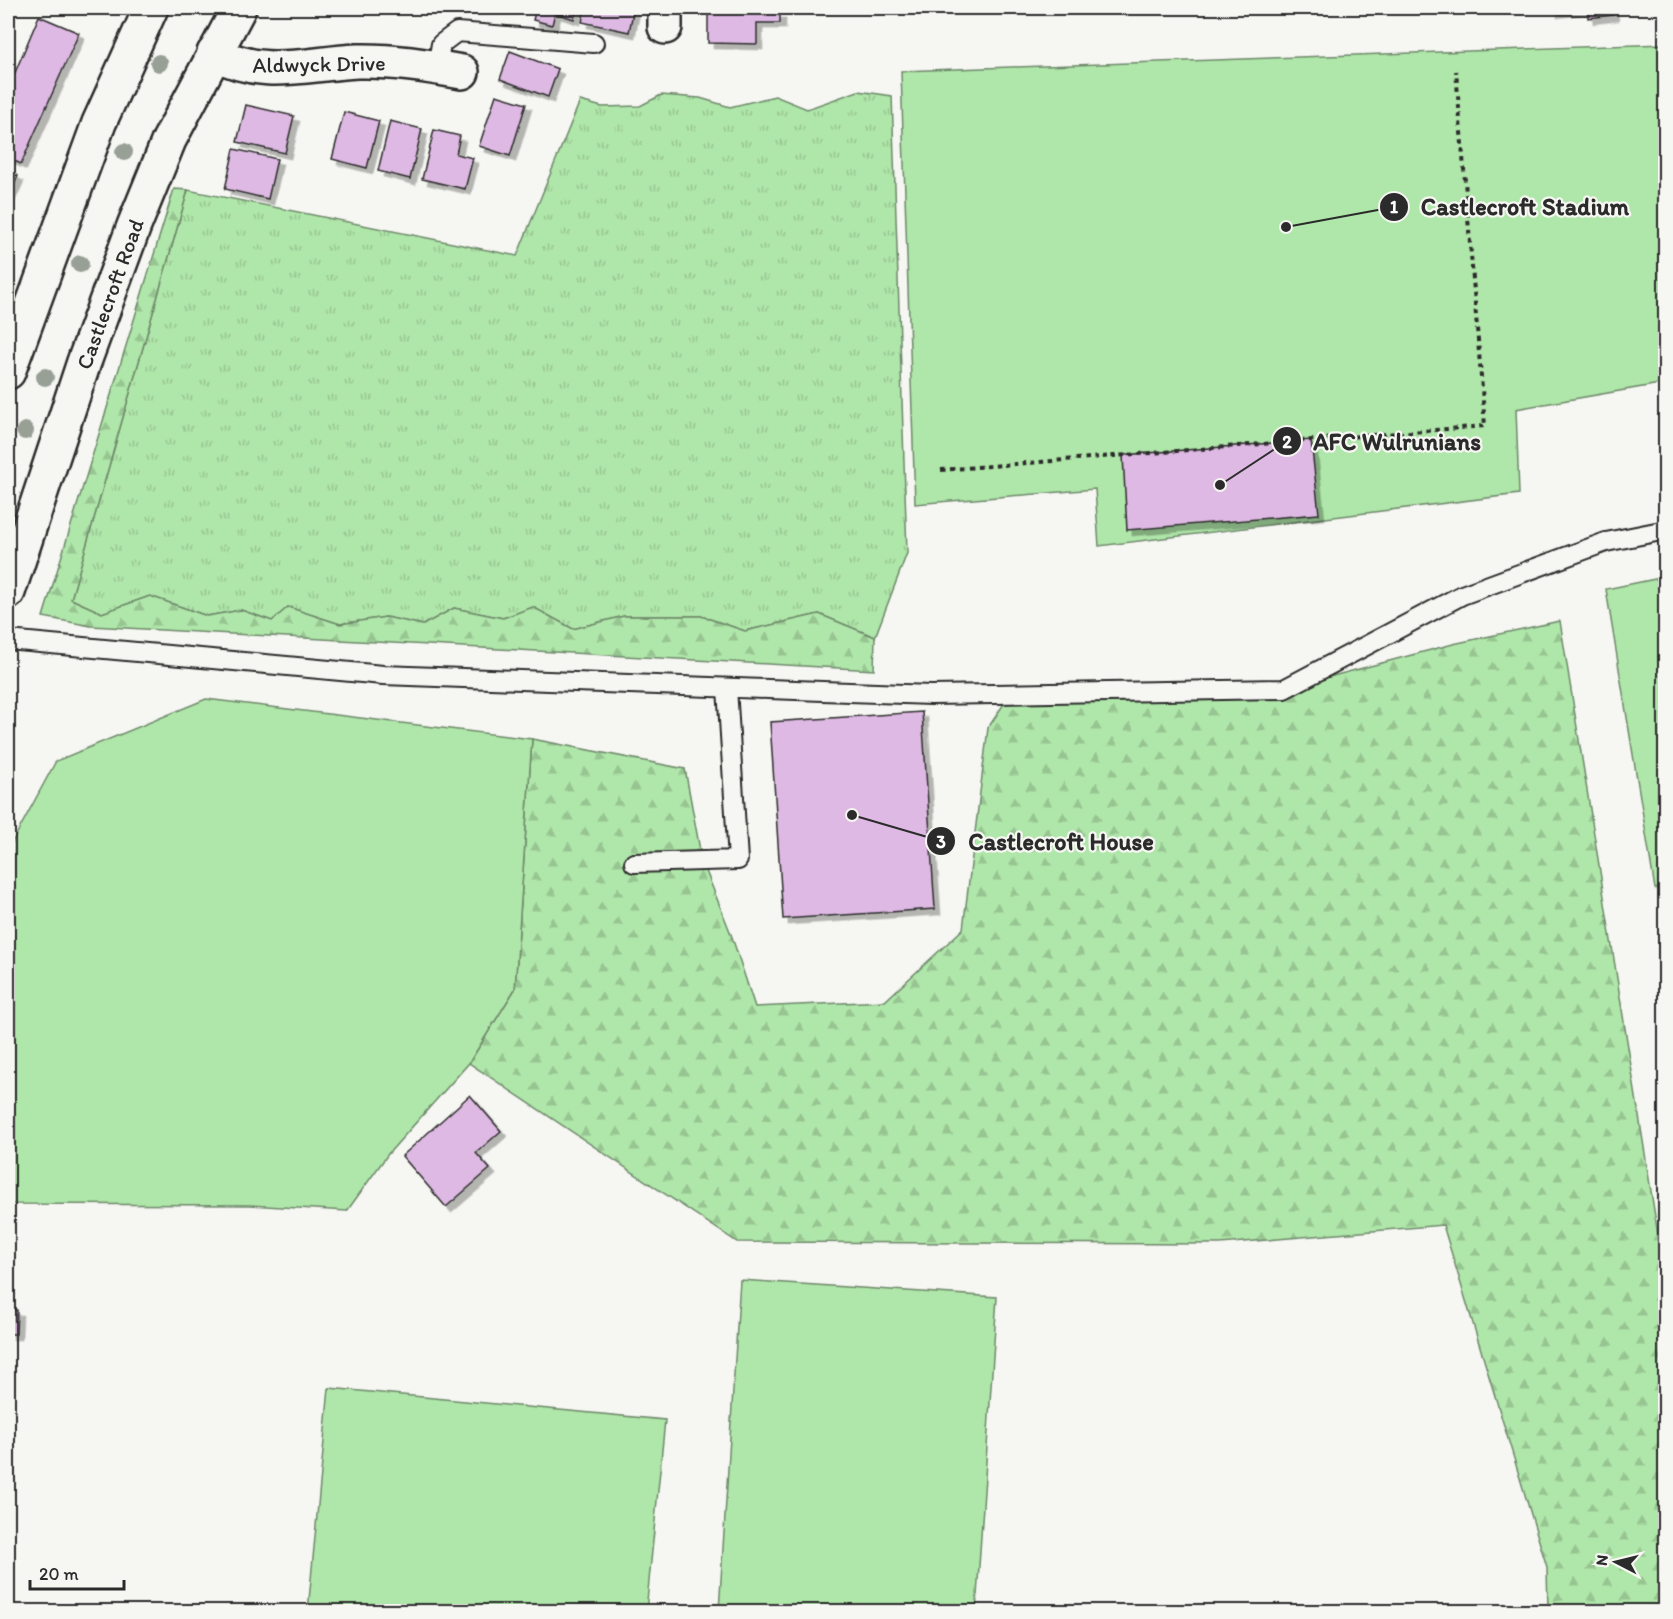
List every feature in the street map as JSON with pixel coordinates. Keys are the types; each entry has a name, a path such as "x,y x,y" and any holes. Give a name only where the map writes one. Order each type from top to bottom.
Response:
{"street":[{"path":"8,372 99,123 151,8"},
{"name":"Castlecroft Road","path":"8,586 84,362 134,226 169,140 239,8"},
{"name":"Aldwyck Drive","path":"214,53 245,67 266,70 359,61 450,70"}],"lane":[{"path":"450,70 441,44 457,32 594,43"},
{"path":"8,640 383,675 931,695 1284,689 1462,595 1606,542 1665,531"},
{"path":"634,863 738,860 728,688"}],"path":[{"path":"941,470 1485,426 1456,70"}],"green space":[{"path":"1665,44 1665,383 1516,409 1519,494 1099,546 1095,489 915,504 901,71"},
{"path":"858,91 892,96 907,553 875,637 819,614 745,631 701,616 624,616 573,629 533,607 503,618 454,608 423,625 386,617 340,624 288,607 272,621 241,610 207,616 150,596 102,613 71,599 188,190 517,256 580,101 602,107 640,106 661,95 700,98 730,107 775,96 807,109"},
{"path":"174,189 188,190 71,599 102,613 150,596 207,616 241,610 272,621 288,607 340,624 386,617 423,625 454,608 503,618 533,607 573,629 624,616 701,616 745,631 819,614 875,637 874,670 91,626 43,617"},
{"path":"1665,577 1666,887 1655,889 1606,589"},
{"path":"1560,621 1665,1279 1665,1611 1548,1611 1547,1567 1443,1225 1220,1244 737,1242 469,1063 515,989 532,739 685,769 702,861 731,934 755,1007 885,1001 963,929 988,728 1009,696 1284,689 1453,644"},
{"path":"206,699 532,739 515,989 469,1063 388,1154 347,1211 249,1205 8,1204 8,850 56,761"},
{"path":"740,1280 997,1297 976,1611 719,1611"},
{"path":"329,1388 665,1420 646,1611 308,1611"}],"building":[{"path":"536,8 577,8 574,19 555,13 552,25 533,20"},
{"path":"585,8 634,8 629,32 582,22"},
{"path":"1552,8 1586,8 1552,12"},
{"path":"1587,8 1612,8 1613,15 1588,18"},
{"path":"708,13 780,13 780,23 757,23 757,44 708,43"},
{"path":"39,16 79,33 21,164 8,158 8,89"},
{"path":"510,51 558,69 548,97 500,79"},
{"path":"496,95 526,104 510,156 479,146"},
{"path":"246,105 294,116 285,153 237,142"},
{"path":"344,112 379,121 367,168 332,159"},
{"path":"390,121 422,129 410,179 378,171"},
{"path":"434,130 460,136 456,154 473,158 465,189 422,179"},
{"path":"234,149 277,159 268,199 225,189"},
{"path":"8,171 18,176 8,198"},
{"path":"1311,440 1319,514 1127,530 1123,455"},
{"path":"922,712 935,909 783,919 770,722"},
{"path":"470,1095 501,1131 476,1153 490,1169 446,1207 402,1156"},
{"path":"8,1310 17,1310 16,1334 8,1334"}],"place":[{"name":"Castlecroft Stadium","path":"1286,227"},
{"name":"AFC Wulrunians","path":"1220,485"},
{"name":"Castlecroft House","path":"852,815"}]}
